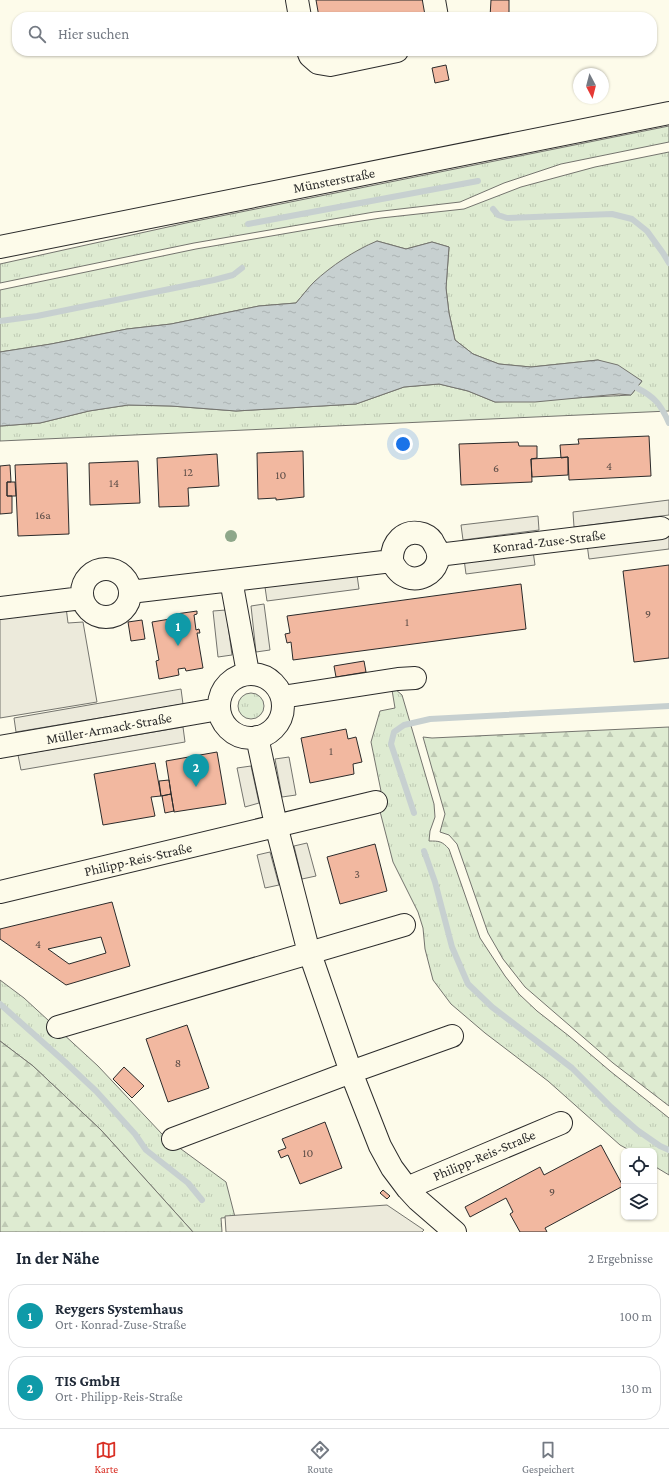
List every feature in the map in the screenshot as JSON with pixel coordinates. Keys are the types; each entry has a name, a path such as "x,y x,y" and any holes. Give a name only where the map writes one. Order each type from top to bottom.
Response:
{"street":[{"path":"297,0 299,12"},
{"path":"434,0 436,12"},
{"path":"310,56 318,63 330,65 373,56"},
{"name":"Münsterstraße","path":"0,247 669,113"},
{"name":"Konrad-Zuse-Straße","path":"438,555 661,528"},
{"path":"416,532 424,534 432,539 438,555 437,562 429,574 423,578 416,579 409,578 401,574 395,568 392,561 394,545 400,538 407,534 416,532"},
{"path":"130,592 392,561"},
{"path":"106,569 115,571 123,576 128,583 130,592 125,608 110,616 96,615 85,605 82,598 83,587 90,575 97,570 106,569"},
{"path":"231,580 248,673"},
{"path":"0,608 82,598"},
{"path":"248,673 259,674 270,679 278,687 282,697 282,715 278,723 273,730 257,738 246,738 236,735 221,719 219,698 229,681 238,676 248,673"},
{"path":"282,697 398,679 415,678"},
{"name":"Müller-Armack-Straße","path":"0,747 219,709"},
{"path":"257,738 276,825 310,953 350,1072 380,1146 392,1168 418,1200 455,1232"},
{"name":"Philipp-Reis-Straße","path":"0,892 376,802"},
{"path":"58,1027 404,925"},
{"path":"173,1139 350,1072 452,1036"},
{"name":"Philipp-Reis-Straße","path":"407,1188 561,1123"}],"green space":[{"path":"669,126 669,142 561,164 504,183 460,202 374,212 194,243 0,283 0,264 186,223"},
{"path":"669,152 669,411 0,441 0,426 40,423 89,411 128,405 171,406 236,411 356,404 404,387 439,384 468,391 495,402 631,395 642,381 598,360 531,367 499,364 473,354 455,340 449,313 446,288 449,247 432,242 406,249 377,241 314,282 296,303 259,306 171,324 127,329 51,344 0,352 0,290 196,249 381,218 464,209 521,187 595,167"},
{"path":"395,689 402,695 434,804 435,817 430,831 429,841 440,842 449,849 480,938 505,976 519,994 537,1011 669,1118 669,1175 657,1168 657,1148 626,1148 620,1145 548,1081 485,1033 451,1004 433,980 425,949 423,928 418,912 393,862 375,792 381,791 371,742 380,711 395,708 392,690"},
{"path":"251,693 260,697 264,706 260,715 251,719 242,715 238,706 242,697"},
{"path":"669,727 669,1106 613,1063 525,987 503,959 488,933 457,844 449,835 440,832 445,814 423,737 432,738"},
{"path":"0,980 24,998 98,1066 162,1134 226,1182 235,1217 221,1218 222,1232 193,1232 101,1130 33,1066 0,1041"},
{"path":"0,1041 33,1066 101,1130 193,1232 0,1232"}],"shaded area":[{"path":"669,500 669,515 574,527 573,512"},
{"path":"538,516 539,530 463,540 461,525"},
{"path":"669,534 669,549 589,559 587,544"},
{"path":"533,551 535,565 466,574 464,559"},
{"path":"357,575 359,589 267,601 265,587"},
{"path":"264,604 270,650 256,652 251,606"},
{"path":"66,607 68,623 83,622 97,702 0,718 0,616"},
{"path":"226,610 232,655 218,657 213,611"},
{"path":"181,689 183,704 16,732 14,718"},
{"path":"183,727 185,742 21,770 18,755"},
{"path":"289,757 296,795 282,797 275,759"},
{"path":"251,766 259,803 245,807 237,768"},
{"path":"307,843 316,876 302,879 294,846"},
{"path":"270,852 279,885 265,888 257,855"},
{"path":"387,1205 424,1230 422,1232 226,1232 225,1216"}],"water":[{"path":"377,241 406,249 432,242 449,247 446,288 449,313 455,340 473,354 499,364 531,367 598,360 618,365 642,381 631,395 619,394 535,402 495,402 468,391 439,384 404,387 356,404 236,411 171,406 128,405 89,411 40,423 0,426 0,352 51,344 127,329 171,324 259,306 296,303 314,282 328,270 352,254"}],"building":[{"path":"316,0 426,0 428,12 318,12"},
{"path":"491,0 509,0 509,12 490,12"},
{"path":"446,65 449,80 435,83 432,68"},
{"path":"649,436 651,476 569,480 568,457 561,458 560,445 579,444 578,439"},
{"path":"518,442 519,446 537,446 537,458 531,459 532,482 461,485 459,444"},
{"path":"303,451 304,497 276,500 276,498 258,499 257,453"},
{"path":"217,454 219,486 188,488 189,506 159,507 157,458"},
{"path":"568,457 568,475 532,477 531,459"},
{"path":"138,461 140,503 90,505 89,463"},
{"path":"67,463 69,534 18,536 15,465"},
{"path":"10,465 11,482 7,482 7,496 12,496 12,513 0,514 0,466"},
{"path":"7,482 15,482 16,496 7,496"},
{"path":"669,565 669,658 634,662 623,571"},
{"path":"521,584 526,629 293,660 291,642 287,643 285,634 290,633 287,616"},
{"path":"197,611 197,614 194,615 196,630 199,629 200,633 197,633 203,668 186,671 185,668 178,669 179,675 159,679 156,661 159,660 152,622 170,619 170,622 177,620 176,614"},
{"path":"142,620 145,639 131,641 128,622"},
{"path":"364,661 366,672 336,677 334,666"},
{"path":"346,729 348,739 356,737 362,762 353,764 354,774 310,783 301,738"},
{"path":"217,752 226,804 174,812 166,761"},
{"path":"155,763 161,796 151,797 155,816 103,825 94,774"},
{"path":"169,780 171,794 161,796 159,781"},
{"path":"171,794 174,811 165,813 162,796"},
{"path":"375,844 387,891 340,904 327,857"},
{"path":"112,902 130,966 66,985 0,939 0,929","holes":["101,937 106,953 69,964 48,949"]},
{"path":"187,1025 209,1088 168,1102 146,1039"},
{"path":"124,1067 144,1086 132,1098 113,1079"},
{"path":"325,1122 342,1168 300,1184 288,1155 281,1158 278,1151 286,1148 282,1139"},
{"path":"601,1145 621,1182 621,1187 545,1228 547,1232 520,1232 510,1214 513,1212 506,1198 470,1217 465,1207 540,1167 544,1175"},
{"path":"383,1190 390,1196 387,1199 380,1193"}],"waterway":[{"path":"248,224 478,181"},
{"path":"493,209 498,215 507,218 612,214 632,219 647,231 669,263"},
{"path":"0,321 37,316 214,280 233,275 242,268"},
{"path":"637,388 657,402 669,423"},
{"path":"414,813 391,744 394,732 404,725 430,719 669,706"},
{"path":"424,851 435,882 452,947 468,984 492,1007 572,1068 611,1107 637,1130 660,1146 669,1150"},
{"path":"0,1004 96,1091 135,1134 146,1150 188,1183 202,1200"}],"place":[{"name":"Reygers Systemhaus","path":"178,646"},
{"name":"TIS GmbH","path":"196,787"}]}
